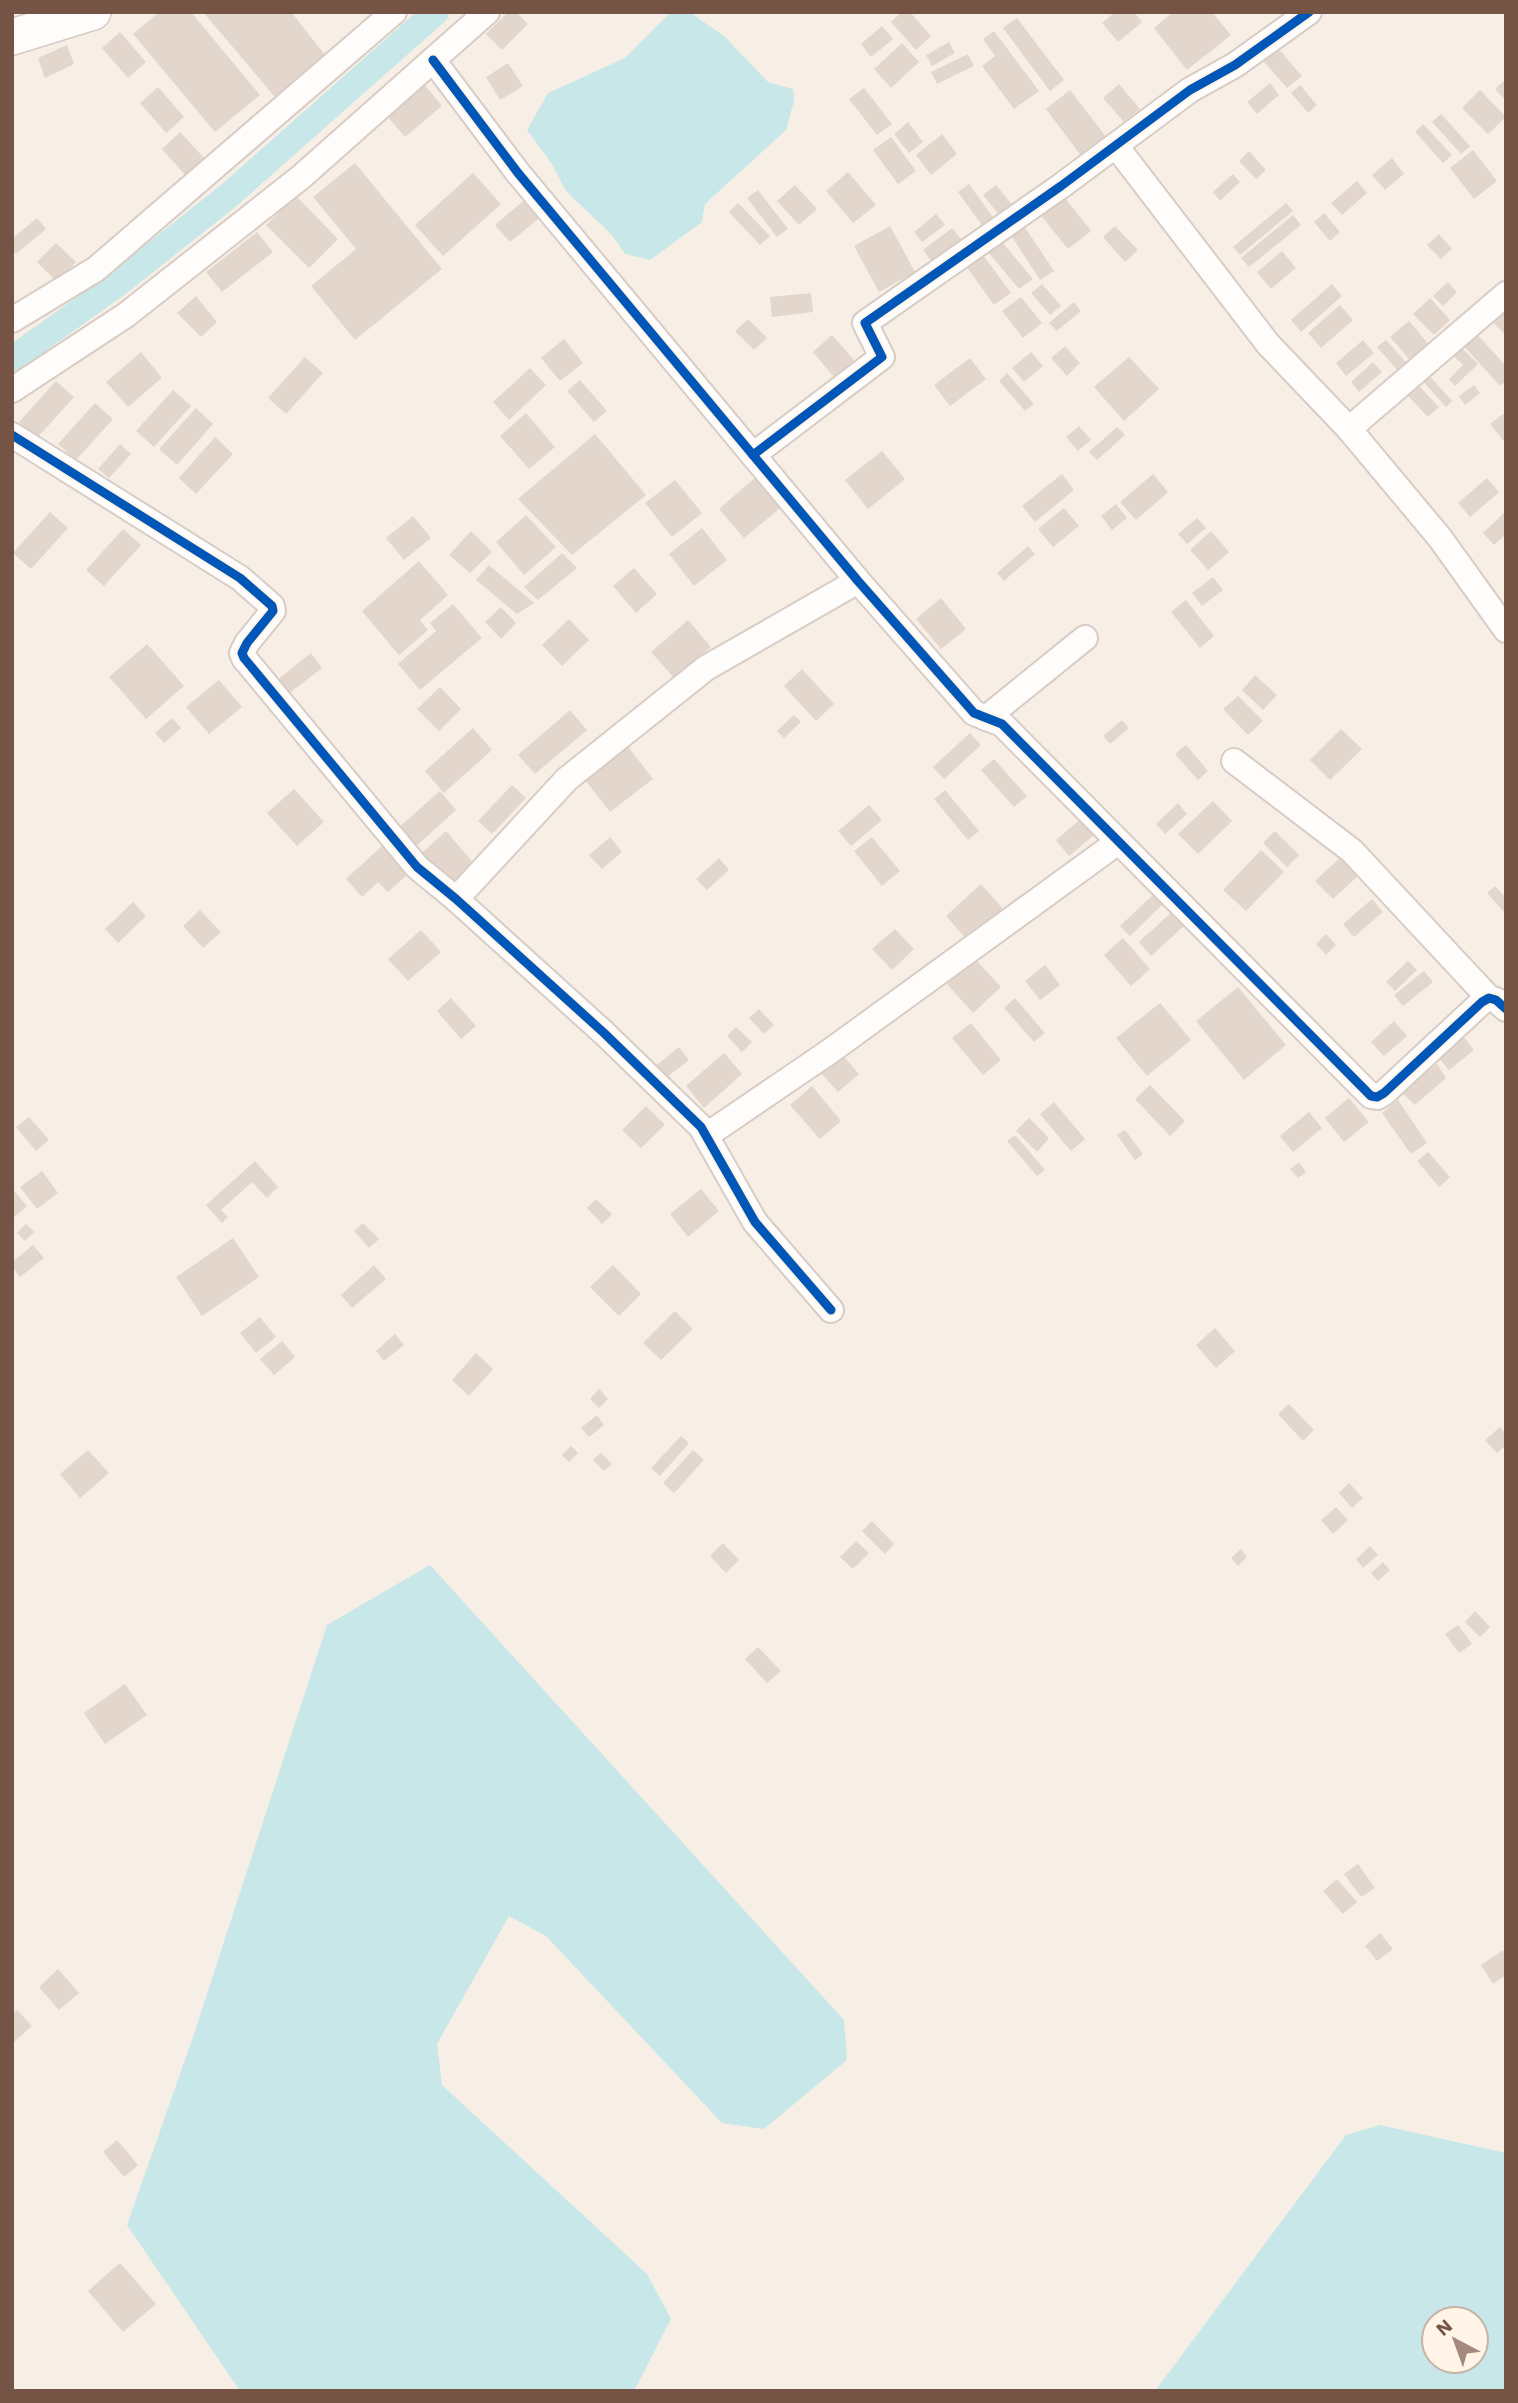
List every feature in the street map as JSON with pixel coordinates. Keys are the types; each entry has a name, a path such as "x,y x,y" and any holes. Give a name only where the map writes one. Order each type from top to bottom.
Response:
{"street":[{"path":"12,37 93,12"},
{"path":"12,320 96,269 394,12"},
{"path":"12,390 137,307 302,177 486,12"},
{"path":"753,455 882,357 866,323 1116,146 1190,90 1234,65 1308,12"},
{"path":"433,60 518,173 858,581 974,713 1002,724 1371,1096 1377,1097 1384,1093 1482,1002 1497,1003"},
{"path":"1116,146 1268,344 1349,429 1440,538 1506,630"},
{"path":"1349,429 1506,294"},
{"path":"12,435 240,578 272,606 273,611 247,643 242,653 243,658 417,867 604,1033 707,1135 755,1222 831,1311"},
{"path":"456,899 567,779 706,668 858,581"},
{"path":"986,718 1085,638"},
{"path":"1234,761 1352,851 1497,1003"},
{"path":"707,1135 829,1052 1118,842"}],"water":[{"path":"671,12 689,12 724,36 768,82 793,89 794,101 786,130 705,204 702,222 650,260 625,254 612,235 566,191 552,164 527,130 548,93 625,58"},
{"path":"430,1565 844,2020 847,2060 764,2129 722,2123 546,1936 509,1916 437,2044 442,2085 647,2274 671,2319 634,2391 240,2391 127,2225 194,2034 327,1625"},
{"path":"1380,2125 1506,2153 1506,2391 1155,2391 1346,2135"}],"building":[{"path":"159,12 191,12 260,95 215,132 133,34"},
{"path":"203,12 291,12 325,55 275,97"},
{"path":"508,12 516,12 528,24 502,50 486,34"},
{"path":"902,12 910,12 931,36 916,50 891,22"},
{"path":"1115,12 1134,12 1142,22 1118,42 1102,23"},
{"path":"1173,12 1212,12 1231,35 1187,70 1154,28"},
{"path":"1017,18 1064,80 1050,91 1003,28"},
{"path":"882,26 893,39 871,57 861,44"},
{"path":"994,31 1039,91 1014,109 982,66 995,56 983,39"},
{"path":"120,32 146,62 128,78 102,48"},
{"path":"1271,40 1302,76 1287,88 1256,53"},
{"path":"949,42 955,53 932,66 926,55"},
{"path":"902,43 919,62 891,88 874,69"},
{"path":"67,45 74,64 45,78 38,58"},
{"path":"968,54 974,66 937,84 931,72"},
{"path":"508,63 523,86 500,100 486,77"},
{"path":"1506,79 1506,101 1495,89"},
{"path":"1270,83 1279,95 1257,114 1247,102"},
{"path":"424,84 442,106 405,137 387,116"},
{"path":"1119,84 1140,109 1124,122 1103,98"},
{"path":"1300,85 1317,105 1308,113 1291,93"},
{"path":"158,87 184,117 166,133 140,103"},
{"path":"864,88 892,124 877,135 849,99"},
{"path":"1070,90 1107,138 1082,157 1046,109"},
{"path":"1480,90 1506,117 1488,134 1462,108"},
{"path":"1441,114 1470,146 1461,154 1432,122"},
{"path":"908,122 923,142 909,153 894,134"},
{"path":"1423,124 1452,155 1443,163 1415,132"},
{"path":"180,132 205,159 186,176 162,149"},
{"path":"942,134 957,154 931,175 916,155"},
{"path":"891,137 916,171 898,184 873,150"},
{"path":"1473,150 1497,181 1474,199 1450,168"},
{"path":"1249,151 1266,170 1256,179 1239,161"},
{"path":"1392,158 1404,174 1385,190 1372,175"},
{"path":"355,163 442,269 355,340 311,286 356,249 313,197"},
{"path":"848,172 876,205 853,223 826,191"},
{"path":"473,173 501,204 443,256 415,225"},
{"path":"1233,174 1240,182 1220,201 1213,192"},
{"path":"1357,181 1367,193 1342,215 1331,203"},
{"path":"969,184 997,223 986,231 958,192"},
{"path":"795,185 817,209 799,225 777,201"},
{"path":"996,185 1017,211 1005,222 983,195"},
{"path":"758,190 788,229 777,237 747,198"},
{"path":"1059,190 1091,231 1068,249 1035,208"},
{"path":"296,196 338,239 309,268 266,225"},
{"path":"528,197 543,215 510,242 495,225"},
{"path":"738,203 770,236 760,245 729,212"},
{"path":"1286,203 1293,211 1240,255 1233,247"},
{"path":"1324,213 1340,232 1330,241 1314,222"},
{"path":"936,214 945,225 922,242 914,232"},
{"path":"1293,215 1301,225 1249,267 1241,258"},
{"path":"37,218 46,229 16,254 12,250 12,239"},
{"path":"1020,220 1054,271 1040,280 1007,229"},
{"path":"890,226 915,272 879,292 854,246"},
{"path":"1115,226 1138,250 1125,262 1103,237"},
{"path":"952,228 965,244 935,266 923,250"},
{"path":"257,232 273,252 222,292 206,272"},
{"path":"1439,234 1452,249 1441,259 1427,245"},
{"path":"996,235 1033,279 1019,289 983,246"},
{"path":"56,243 76,262 57,282 37,262"},
{"path":"977,247 1011,293 994,305 961,259"},
{"path":"1282,251 1296,268 1271,289 1257,272"},
{"path":"1448,282 1457,292 1443,306 1433,296"},
{"path":"1042,284 1061,306 1050,315 1031,293"},
{"path":"1332,284 1342,296 1301,332 1291,320"},
{"path":"811,293 813,312 772,317 770,297"},
{"path":"196,296 217,322 201,337 177,313"},
{"path":"1021,297 1042,323 1023,338 1002,311"},
{"path":"1430,298 1450,320 1434,335 1413,314"},
{"path":"1074,302 1081,311 1057,331 1049,323"},
{"path":"1340,305 1353,320 1321,348 1308,333"},
{"path":"1506,308 1506,336 1492,321"},
{"path":"748,319 767,338 754,350 735,331"},
{"path":"1409,321 1435,352 1417,368 1390,337"},
{"path":"1475,332 1506,366 1506,381 1500,386 1462,344"},
{"path":"832,335 854,360 834,377 813,352"},
{"path":"564,339 583,363 560,381 541,358"},
{"path":"1363,340 1374,353 1346,376 1336,363"},
{"path":"1386,340 1414,371 1405,379 1377,347"},
{"path":"1065,346 1080,363 1067,376 1051,358"},
{"path":"1462,348 1478,364 1455,386 1449,379 1463,365 1454,356"},
{"path":"141,352 162,378 128,407 106,382"},
{"path":"1031,352 1043,366 1024,382 1012,368"},
{"path":"305,357 323,373 286,414 268,398"},
{"path":"1129,357 1159,389 1124,421 1094,387"},
{"path":"970,358 986,379 950,406 934,385"},
{"path":"1373,362 1382,372 1359,392 1351,382"},
{"path":"530,368 546,385 509,420 493,402"},
{"path":"1426,372 1452,401 1446,407 1420,378"},
{"path":"1007,373 1034,404 1025,411 999,381"},
{"path":"580,380 607,411 594,422 567,391"},
{"path":"56,381 74,397 37,438 19,422"},
{"path":"1417,384 1439,407 1428,417 1406,394"},
{"path":"1474,385 1480,393 1465,405 1459,396"},
{"path":"173,390 191,406 154,447 136,431"},
{"path":"95,403 113,419 76,460 58,444"},
{"path":"196,408 213,424 177,465 159,449"},
{"path":"1506,412 1506,444 1490,424"},
{"path":"526,413 555,447 529,469 500,436"},
{"path":"1079,426 1091,440 1078,451 1066,437"},
{"path":"1117,427 1125,435 1097,460 1089,452"},
{"path":"595,434 646,495 572,555 518,499"},
{"path":"215,437 233,454 196,494 179,478"},
{"path":"120,444 131,454 109,478 98,469"},
{"path":"882,451 905,479 868,509 845,480"},
{"path":"1062,474 1074,490 1035,522 1022,506"},
{"path":"1153,474 1168,492 1136,520 1120,502"},
{"path":"758,475 784,505 744,538 719,509"},
{"path":"1487,478 1499,492 1470,517 1458,503"},
{"path":"675,480 702,513 672,537 645,503"},
{"path":"1116,504 1127,518 1112,530 1101,516"},
{"path":"1064,508 1079,526 1053,547 1038,529"},
{"path":"1506,511 1506,534 1494,545 1483,533"},
{"path":"50,512 68,528 31,569 13,553"},
{"path":"526,515 556,547 524,575 496,542"},
{"path":"413,516 431,538 404,560 386,538"},
{"path":"1197,518 1206,528 1187,544 1178,534"},
{"path":"702,528 727,560 694,586 669,554"},
{"path":"123,529 141,545 104,586 86,570"},
{"path":"471,531 492,552 470,573 449,555"},
{"path":"1211,531 1229,552 1208,570 1190,550"},
{"path":"1028,546 1035,554 1004,581 997,573"},
{"path":"562,553 577,568 538,600 524,587"},
{"path":"419,561 448,595 420,620 428,630 399,655 362,611"},
{"path":"489,565 534,603 517,614 476,580"},
{"path":"634,568 657,594 636,613 613,586"},
{"path":"1213,577 1223,590 1202,606 1192,593"},
{"path":"941,598 966,629 941,649 916,619"},
{"path":"1186,600 1214,636 1200,648 1171,612"},
{"path":"453,604 482,638 420,690 398,664 436,631 430,623"},
{"path":"501,607 516,623 501,639 485,622"},
{"path":"569,619 589,640 562,666 542,645"},
{"path":"688,620 711,647 674,678 651,652"},
{"path":"147,644 184,686 146,719 109,677"},
{"path":"311,653 322,668 287,695 276,681"},
{"path":"802,669 834,704 816,721 784,686"},
{"path":"1255,675 1277,695 1263,710 1242,690"},
{"path":"219,680 242,707 209,734 186,707"},
{"path":"440,687 461,709 439,731 417,709"},
{"path":"1238,696 1263,721 1248,735 1223,709"},
{"path":"570,710 587,730 535,774 518,755"},
{"path":"794,715 801,722 784,738 777,731"},
{"path":"172,718 181,728 164,743 155,733"},
{"path":"1122,720 1129,728 1110,744 1103,736"},
{"path":"473,728 492,750 444,793 425,771"},
{"path":"1341,729 1362,749 1330,780 1310,760"},
{"path":"970,733 981,745 944,779 933,767"},
{"path":"625,743 653,779 610,812 582,776"},
{"path":"1186,745 1208,771 1198,780 1175,754"},
{"path":"994,759 1027,796 1014,807 981,770"},
{"path":"512,785 526,798 492,834 478,821"},
{"path":"294,789 324,822 297,846 267,813"},
{"path":"945,790 979,831 968,840 934,799"},
{"path":"440,791 456,810 413,849 396,830"},
{"path":"1213,801 1232,821 1198,854 1178,834"},
{"path":"1178,803 1187,814 1165,834 1156,824"},
{"path":"869,805 882,820 851,846 838,831"},
{"path":"1081,819 1094,835 1069,856 1056,840"},
{"path":"446,831 475,865 450,886 422,853"},
{"path":"1275,831 1299,855 1287,867 1263,843"},
{"path":"610,837 622,852 602,869 589,855"},
{"path":"872,837 900,871 882,886 854,851"},
{"path":"382,846 408,874 388,892 378,882 362,897 346,879"},
{"path":"1261,850 1284,872 1246,911 1223,890"},
{"path":"1342,856 1359,875 1333,899 1315,881"},
{"path":"719,858 729,870 707,890 696,879"},
{"path":"981,884 1004,910 968,941 946,916"},
{"path":"1495,886 1506,898 1504,912 1487,893"},
{"path":"1155,893 1164,903 1130,936 1120,926"},
{"path":"1372,899 1383,912 1354,937 1343,924"},
{"path":"133,902 146,916 118,943 105,929"},
{"path":"200,910 221,932 203,948 183,926"},
{"path":"1174,910 1186,924 1151,956 1139,942"},
{"path":"895,929 914,949 892,970 872,949"},
{"path":"421,930 441,952 408,981 388,959"},
{"path":"1326,934 1336,945 1326,955 1316,944"},
{"path":"1123,938 1150,969 1131,986 1104,955"},
{"path":"974,958 1001,987 973,1013 947,984"},
{"path":"1408,961 1417,970 1395,991 1386,982"},
{"path":"1045,965 1060,985 1040,1000 1025,981"},
{"path":"1424,971 1433,982 1403,1006 1394,995"},
{"path":"1238,987 1286,1045 1244,1080 1196,1021"},
{"path":"451,998 476,1026 461,1039 437,1011"},
{"path":"1015,998 1045,1033 1034,1042 1004,1008"},
{"path":"1160,1003 1191,1040 1147,1076 1116,1038"},
{"path":"759,1009 774,1025 764,1034 749,1018"},
{"path":"1394,1021 1407,1036 1384,1056 1371,1042"},
{"path":"971,1023 1001,1060 983,1075 952,1038"},
{"path":"736,1027 752,1042 742,1052 727,1036"},
{"path":"1463,1036 1474,1050 1449,1070 1438,1057"},
{"path":"679,1047 689,1060 662,1081 652,1069"},
{"path":"724,1053 742,1074 704,1108 686,1086"},
{"path":"842,1054 859,1074 838,1092 821,1073"},
{"path":"1437,1064 1446,1078 1415,1105 1402,1093"},
{"path":"1150,1085 1185,1121 1170,1136 1135,1099"},
{"path":"812,1086 841,1121 820,1139 790,1105"},
{"path":"1349,1098 1369,1122 1344,1142 1325,1118"},
{"path":"1398,1100 1427,1143 1411,1154 1382,1113"},
{"path":"1054,1102 1085,1139 1071,1151 1040,1114"},
{"path":"646,1106 665,1125 641,1148 622,1130"},
{"path":"1309,1112 1322,1128 1293,1152 1280,1136"},
{"path":"29,1117 49,1140 36,1151 16,1127"},
{"path":"1029,1118 1049,1138 1037,1152 1016,1131"},
{"path":"1125,1130 1143,1154 1135,1160 1117,1135"},
{"path":"1015,1135 1045,1170 1037,1176 1007,1141"},
{"path":"1428,1152 1450,1177 1439,1187 1417,1161"},
{"path":"255,1161 278,1187 267,1198 252,1182 221,1210 228,1217 222,1223 206,1205"},
{"path":"1299,1162 1306,1172 1298,1178 1290,1169"},
{"path":"42,1171 58,1193 37,1209 20,1187"},
{"path":"701,1189 719,1211 688,1237 670,1214"},
{"path":"14,1191 27,1206 12,1219 12,1193"},
{"path":"596,1199 612,1214 602,1224 587,1208"},
{"path":"363,1223 379,1239 369,1248 354,1231"},
{"path":"26,1224 34,1232 25,1241 17,1233"},
{"path":"233,1238 259,1277 202,1316 176,1277"},
{"path":"33,1245 44,1258 20,1277 12,1267 12,1262"},
{"path":"374,1265 386,1279 352,1308 341,1295"},
{"path":"613,1265 641,1294 619,1316 590,1287"},
{"path":"675,1311 693,1329 661,1360 643,1343"},
{"path":"260,1317 276,1337 256,1353 240,1333"},
{"path":"1215,1328 1235,1351 1216,1368 1196,1345"},
{"path":"395,1334 404,1345 384,1361 376,1351"},
{"path":"282,1341 295,1357 274,1375 260,1359"},
{"path":"476,1353 493,1369 469,1396 452,1380"},
{"path":"599,1389 608,1399 599,1408 590,1399"},
{"path":"1289,1404 1314,1430 1303,1441 1278,1414"},
{"path":"597,1415 604,1425 589,1437 581,1428"},
{"path":"1500,1427 1506,1434 1506,1445 1497,1453 1485,1440"},
{"path":"681,1436 689,1443 660,1476 651,1468"},
{"path":"571,1446 578,1453 569,1462 562,1455"},
{"path":"88,1450 109,1473 80,1498 60,1474"},
{"path":"693,1450 704,1460 674,1493 663,1483"},
{"path":"601,1453 612,1464 604,1471 593,1460"},
{"path":"1349,1483 1363,1498 1352,1508 1339,1493"},
{"path":"1336,1507 1348,1520 1333,1534 1321,1520"},
{"path":"872,1521 894,1544 885,1554 862,1531"},
{"path":"856,1541 869,1553 853,1569 840,1557"},
{"path":"723,1543 739,1560 726,1573 710,1556"},
{"path":"1370,1546 1378,1555 1363,1568 1356,1559"},
{"path":"1241,1549 1247,1557 1238,1566 1231,1558"},
{"path":"1383,1562 1390,1570 1378,1581 1371,1573"},
{"path":"1475,1611 1490,1627 1480,1637 1465,1622"},
{"path":"1458,1625 1472,1644 1459,1653 1445,1634"},
{"path":"758,1647 781,1671 767,1683 745,1659"},
{"path":"125,1684 147,1715 105,1744 84,1713"},
{"path":"1358,1864 1375,1888 1361,1897 1344,1874"},
{"path":"1337,1879 1357,1902 1343,1914 1323,1891"},
{"path":"1380,1933 1393,1949 1377,1961 1365,1946"},
{"path":"1503,1950 1506,1954 1506,1975 1493,1984 1481,1965"},
{"path":"58,1969 79,1993 59,2010 39,1987"},
{"path":"17,2010 32,2026 12,2044 12,2014"},
{"path":"117,2140 138,2165 124,2177 103,2152"},
{"path":"120,2263 156,2304 123,2332 88,2291"}],"waterway":[{"path":"12,359 116,285 227,197 436,12"}],"cycle path":[{"path":"753,455 882,357 865,323 1061,186 1190,90 1235,65 1309,12"},
{"path":"433,60 518,173 858,581 974,713 1002,724 1371,1096 1377,1097 1384,1093 1482,1002 1489,998 1496,1000 1506,1009"},
{"path":"12,435 240,578 272,606 273,611 247,643 242,653 244,658 417,867 604,1033 701,1127 755,1222 831,1310"}]}
